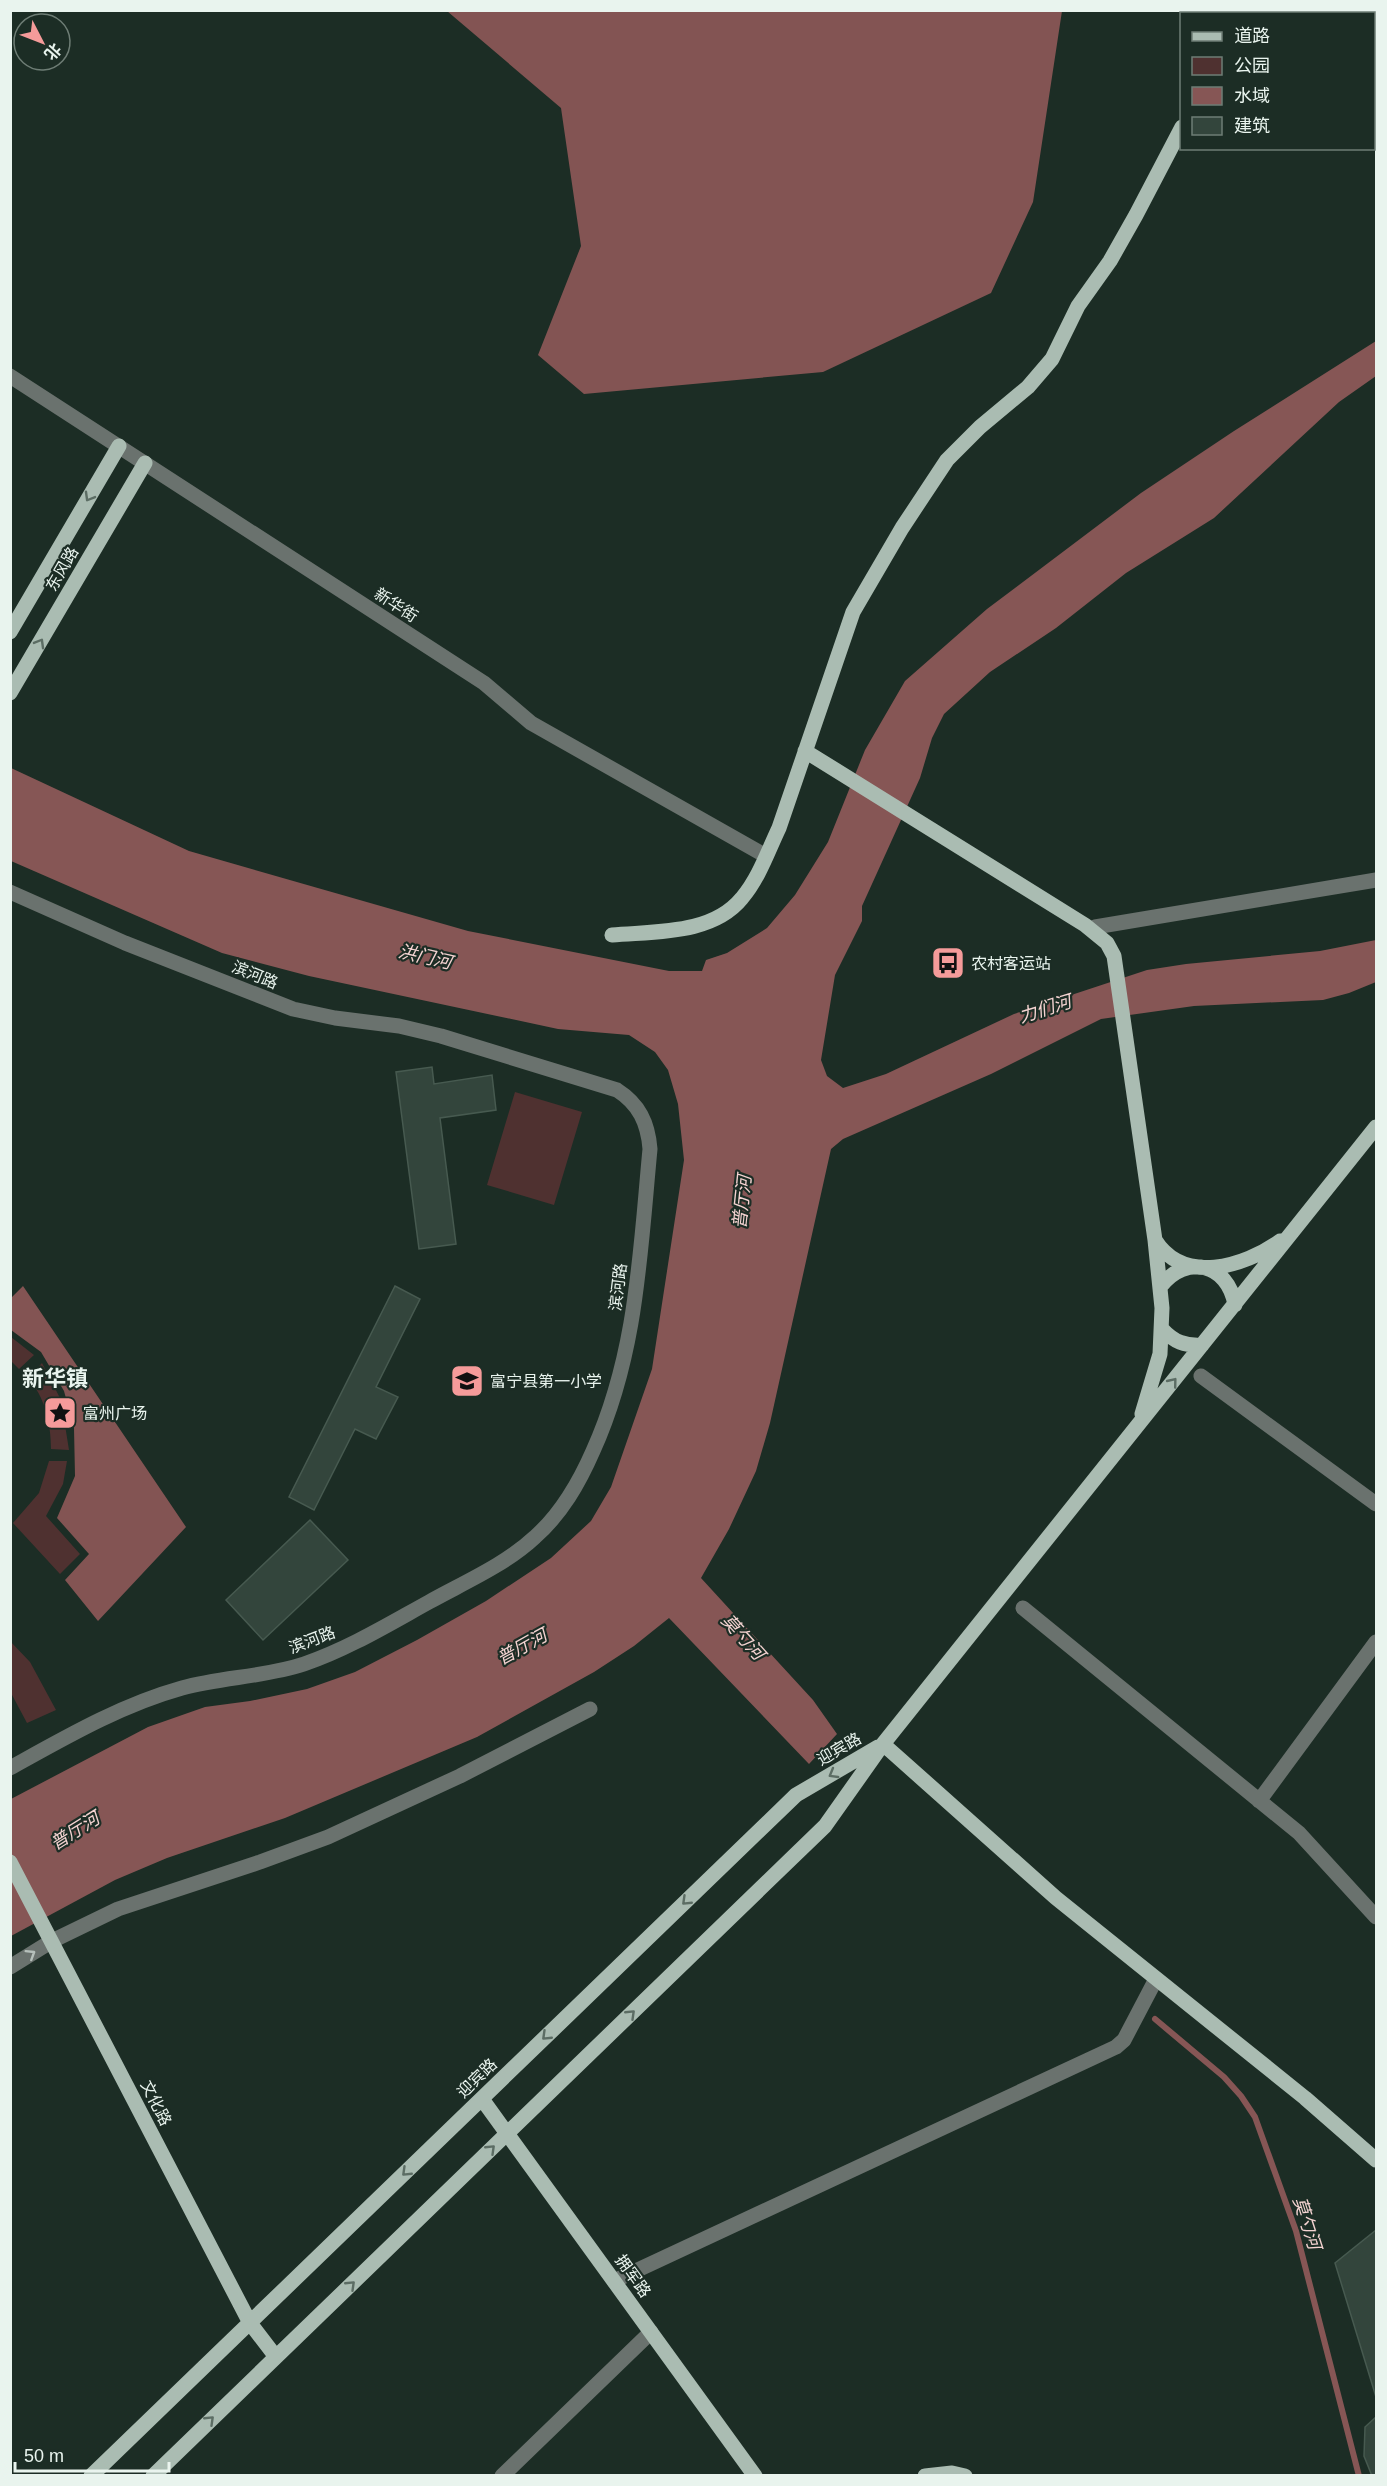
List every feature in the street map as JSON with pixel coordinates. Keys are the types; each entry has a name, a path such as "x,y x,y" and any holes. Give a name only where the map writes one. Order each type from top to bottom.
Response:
{"main road":[{"path":"612,935 678,929 718,918 742,897 779,828 853,612 902,528 947,460 980,427 1028,387 1052,359 1078,306 1115,252 1180,131"},
{"name":"东风路","path":"10,632 119,446"},
{"name":"东风路","path":"10,693 145,463"},
{"path":"805,751 1085,925 1107,943 1114,956 1161,1286 1162,1329 1154,1378 1137,1428"},
{"path":"1377,1127 883,1744 1042,1886 1305,2098 1377,2160"},
{"path":"1161,1286 1168,1277 1188,1267 1224,1267 1250,1259 1275,1245 1298,1226"},
{"path":"1155,1240 1172,1259 1185,1265 1210,1269 1228,1283 1235,1305"},
{"path":"1162,1329 1180,1343 1191,1346 1202,1345"},
{"name":"迎宾路","path":"91,2475 796,1795 883,1744"},
{"name":"迎宾路","path":"153,2475 825,1826 883,1744"},
{"name":"文化路","path":"10,1862 250,2323 276,2357"},
{"name":"拥军路","path":"482,2098 755,2475"},
{"path":"925,2475 946,2473 965,2475"}],"street":[{"name":"新华街","path":"10,376 484,683 531,723 766,856"},
{"path":"1095,927 1377,880"},
{"name":"滨河路","path":"10,892 125,943 293,1009 334,1018 399,1026 441,1036 617,1090 639,1110 648,1129 650,1149 638,1283 626,1360 604,1425 585,1471 564,1506 536,1537 503,1562 337,1651 288,1669 186,1687 150,1698 90,1724 10,1768"},
{"path":"1201,1376 1377,1504"},
{"path":"1023,1608 1299,1833 1377,1917"},
{"path":"1259,1801 1377,1642"},
{"path":"10,1967 52,1941 118,1909 328,1837 470,1772 590,1709"},
{"path":"614,2281 1116,2047 1124,2040 1156,1979"},
{"path":"502,2475 651,2332"}],"green space":[{"path":"515,1092 582,1112 554,1205 487,1185"},
{"path":"11,1337 34,1355 19,1369 11,1361"},
{"path":"42,1363 61,1400 69,1450 51,1449 46,1411 39,1394 28,1378"},
{"path":"49,1461 67,1461 63,1484 46,1516 80,1554 60,1574 13,1523 39,1493"},
{"path":"10,1641 30,1662 56,1710 27,1723 11,1693"}],"shaded area":[{"path":"447,11 1062,11 1033,202 991,293 823,372 584,394 538,355 581,246 561,108"},
{"path":"23,1286 186,1527 98,1621 65,1580 89,1554 57,1518 75,1476 74,1428 64,1391 41,1352 11,1330 11,1298"}],"water":[{"path":"1376,341 1376,376 1339,402 1214,518 1126,573 1056,628 990,672 944,714 932,738 920,778 862,906 862,921 835,975 821,1060 827,1076 843,1088 886,1074 1014,1014 1147,970 1320,951 1376,940 1376,982 1349,993 1323,1000 1194,1006 1101,1019 991,1074 843,1139 831,1149 770,1423 756,1471 729,1529 701,1578 813,1700 837,1734 809,1764 669,1618 634,1646 594,1672 477,1737 285,1818 167,1858 115,1880 11,1936 11,1799 148,1727 205,1707 250,1701 307,1689 355,1672 486,1601 551,1558 591,1521 611,1487 652,1369 684,1160 678,1104 668,1070 655,1052 629,1035 558,1029 309,976 222,953 11,861 11,768 189,851 468,931 669,971 702,971 706,960 727,953 767,928 795,895 828,842 865,750 905,681 987,609 1141,493"}],"building":[{"path":"432,1067 434,1084 492,1075 496,1110 440,1118 456,1244 419,1249 396,1072"},
{"path":"395,1286 420,1299 376,1387 398,1397 376,1439 355,1429 314,1510 289,1497"},
{"path":"310,1520 348,1560 263,1640 226,1600"},
{"path":"1376,2230 1376,2397 1335,2263"},
{"path":"1376,2417 1376,2476 1372,2476 1364,2456 1365,2427"}],"waterway":[{"name":"莫勺河","path":"1155,2019 1224,2077 1255,2117 1296,2231 1359,2476"}],"place":[{"name":"农村客运站","path":"948,963"},
{"name":"富宁县第一小学","path":"467,1381"},
{"name":"富州广场","path":"60,1413"}],"district":[{"name":"新华镇","path":"55,1378"}],"water label":[{"name":"洪门河","path":"425,957"},
{"name":"力们河","path":"1045,1009"},
{"name":"普厅河","path":"742,1202"},
{"name":"普厅河","path":"522,1647"},
{"name":"普厅河","path":"75,1831"}]}
